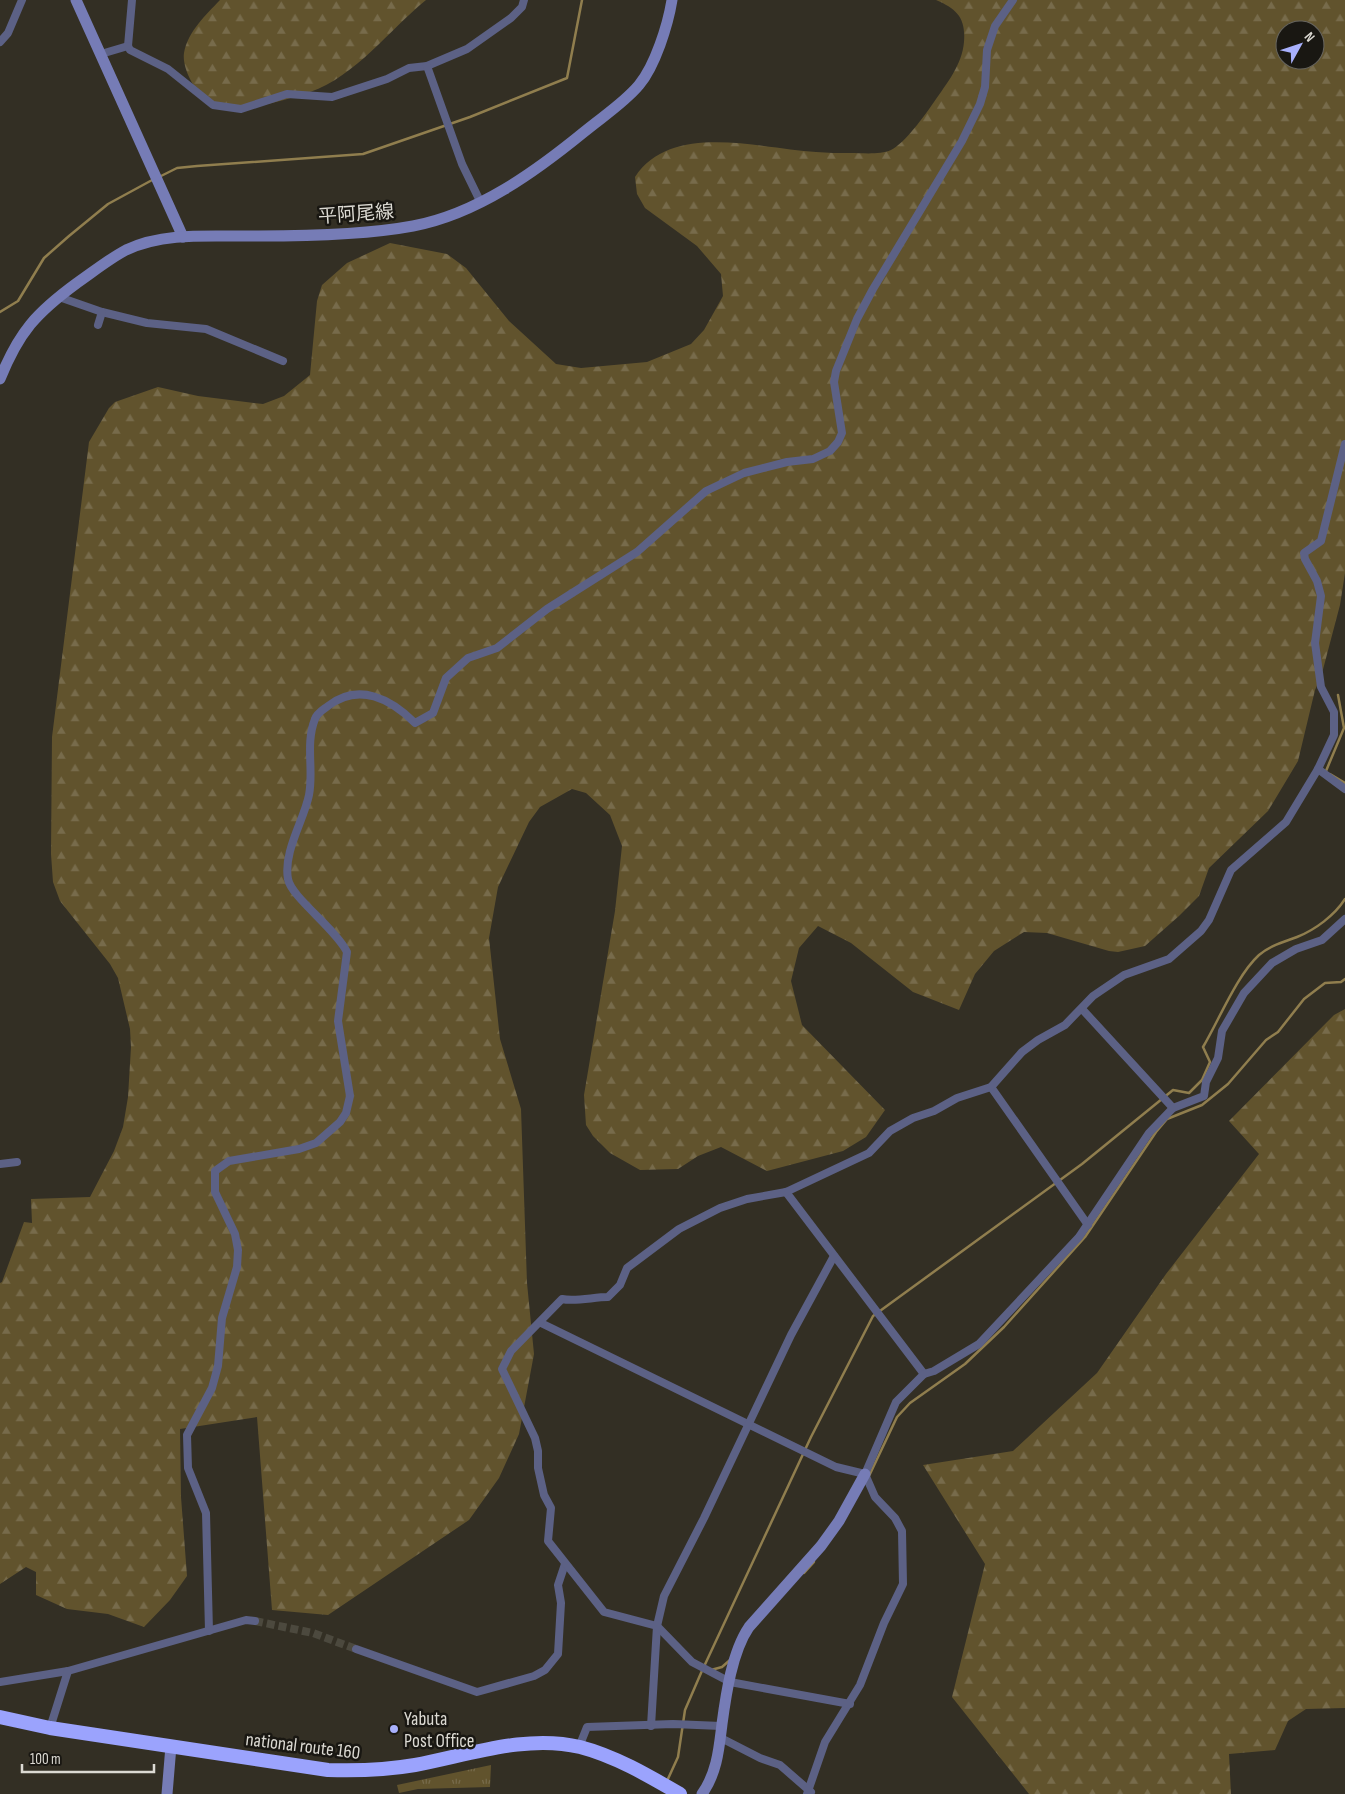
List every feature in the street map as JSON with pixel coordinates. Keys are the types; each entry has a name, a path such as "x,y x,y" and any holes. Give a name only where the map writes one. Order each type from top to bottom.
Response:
{"highway":[{"name":"national route 160","path":"0,1716 50,1728 328,1770 370,1771 501,1746 548,1744 579,1747 598,1753 677,1792"}],"main road":[{"path":"76,0 183,237"},
{"name":"平阿尾線","path":"0,379 16,342 34,318 59,297 126,250 144,244 183,237 260,236 387,230 436,220 461,212 542,166 638,86 656,54 672,0"},
{"path":"702,1794 713,1776 735,1658 745,1632 821,1546 839,1521 865,1474"},
{"path":"167,1794 171,1746"}],"street":[{"path":"0,42 8,33 22,0"},
{"path":"132,0 128,46 130,50 168,69 213,105 241,109 286,94 332,96 387,79 409,68 427,66 467,49 511,18 522,7 524,0"},
{"path":"209,1631 208,1527 206,1513 188,1468 187,1435 212,1388 218,1366 222,1318 237,1267 238,1250 235,1234 215,1192 214,1171 229,1160 299,1149 316,1143 340,1122 346,1113 350,1096 338,1021 347,952 315,912 290,888 288,879 295,835 309,795 309,754 315,718 337,699 368,693 399,707 415,723 432,713 446,678 468,658 497,648 547,609 637,552 706,491 744,473 787,462 813,459 830,451 838,442 842,433 835,398 836,371 857,319 873,288 966,133 980,104 985,87 987,50 995,26 1013,0"},
{"path":"101,54 128,46"},
{"path":"427,66 462,164 480,201"},
{"path":"59,297 102,312 147,323 206,328 283,362"},
{"path":"98,325 102,312"},
{"path":"850,1704 730,1682 692,1662 657,1626 604,1612 548,1541 551,1508 542,1486 535,1438 502,1369 511,1351 562,1300 568,1301 608,1296 620,1285 627,1268 679,1229 720,1208 746,1199 786,1192 870,1153 890,1131 913,1118 934,1111 957,1098 990,1087 1022,1052 1038,1040 1066,1025 1093,996 1124,975 1169,959 1201,931 1209,920 1231,870 1286,822 1318,769 1334,736 1334,712 1320,686 1316,643 1321,596 1317,581 1305,559 1304,553 1321,541 1345,444"},
{"path":"1318,769 1345,789"},
{"path":"809,1793 810,1780 832,1728 850,1704 866,1671 884,1623 903,1584 902,1531 895,1518 876,1497 865,1474 896,1402 924,1374 934,1371 979,1344 1040,1281 1088,1225 1149,1133 1173,1108 1204,1096 1206,1082 1218,1058 1222,1031 1244,993 1272,963 1296,949 1322,940 1345,918"},
{"path":"1082,1009 1173,1108"},
{"path":"990,1087 1088,1225"},
{"path":"0,1164 17,1162"},
{"path":"786,1192 924,1374"},
{"path":"651,1726 657,1626 664,1596 704,1518 791,1335 834,1256"},
{"path":"541,1323 836,1467 865,1474"},
{"path":"356,1649 477,1692 534,1676 545,1670 558,1654 561,1603 558,1585 565,1564"},
{"path":"0,1682 68,1671 246,1620 256,1621"},
{"path":"50,1728 68,1671"},
{"path":"579,1747 586,1727 702,1724 721,1732 760,1758 780,1765 809,1793"}],"green space":[{"path":"220,0 426,0 357,64 327,85 285,100 255,107 240,108 210,101 203,97 192,83 186,71 184,53 189,38 198,24"},
{"path":"936,0 1345,0 1345,573 1340,605 1321,677 1315,690 1298,761 1268,811 1209,868 1199,896 1145,946 1118,952 1109,951 1047,933 1024,932 994,951 975,974 959,1010 913,992 851,943 818,926 799,948 791,981 802,1025 885,1110 866,1137 843,1151 767,1171 721,1147 698,1156 678,1169 640,1170 610,1153 593,1136 586,1125 584,1095 615,911 622,846 610,815 586,793 572,789 540,807 529,822 498,887 489,938 500,1039 521,1109 527,1283 534,1354 519,1434 499,1478 469,1520 328,1615 272,1610 257,1417 180,1429 181,1497 187,1576 170,1600 144,1627 108,1614 67,1609 36,1595 36,1572 26,1567 0,1584 0,1283 24,1222 32,1223 31,1199 90,1197 114,1151 123,1127 128,1097 131,1047 130,1029 118,978 110,964 60,901 53,882 51,854 52,737 89,442 109,408 115,402 158,387 198,396 263,404 284,396 310,375 317,301 322,285 347,263 390,243 447,254 466,268 509,321 556,364 581,368 647,362 691,344 704,330 723,296 721,274 697,246 645,208 637,194 635,177 651,160 671,149 694,144 719,142 829,153 876,153 891,150 920,121 949,81 957,66 963,50 964,34 959,15 950,7"},
{"path":"1345,1009 1345,1708 1306,1709 1288,1721 1275,1750 1229,1754 1231,1794 1029,1794 952,1697 985,1564 923,1465 1013,1451 1097,1373 1166,1274 1259,1154 1229,1121 1334,1015"},
{"path":"491,1765 490,1787 418,1789 399,1793 397,1785"}],"waterway":[{"path":"159,177 177,168 363,154 470,117 567,78 582,0"},
{"path":"0,312 18,301 44,258 69,236 108,204 154,179"},
{"path":"1326,771 1344,728 1338,695"},
{"path":"1330,774 1345,783"},
{"path":"667,1781 678,1757 685,1710 701,1673 811,1437 873,1316 1082,1164 1173,1090 1189,1093 1202,1080 1210,1062 1203,1047 1236,986 1251,964 1268,949 1304,934 1317,926 1336,911 1345,899"},
{"path":"869,1476 897,1417 910,1403 965,1364 1004,1327 1085,1237 1156,1132 1167,1119 1202,1105 1228,1084 1266,1040 1278,1032 1304,999 1325,983 1341,982 1345,979"},
{"path":"804,1573 814,1562"},
{"path":"711,1670 722,1667 730,1660"}],"tunnel":[{"path":"255,1621 313,1633 356,1649"}],"place":[{"name":"Yabuta Post Office","path":"394,1729"}]}
